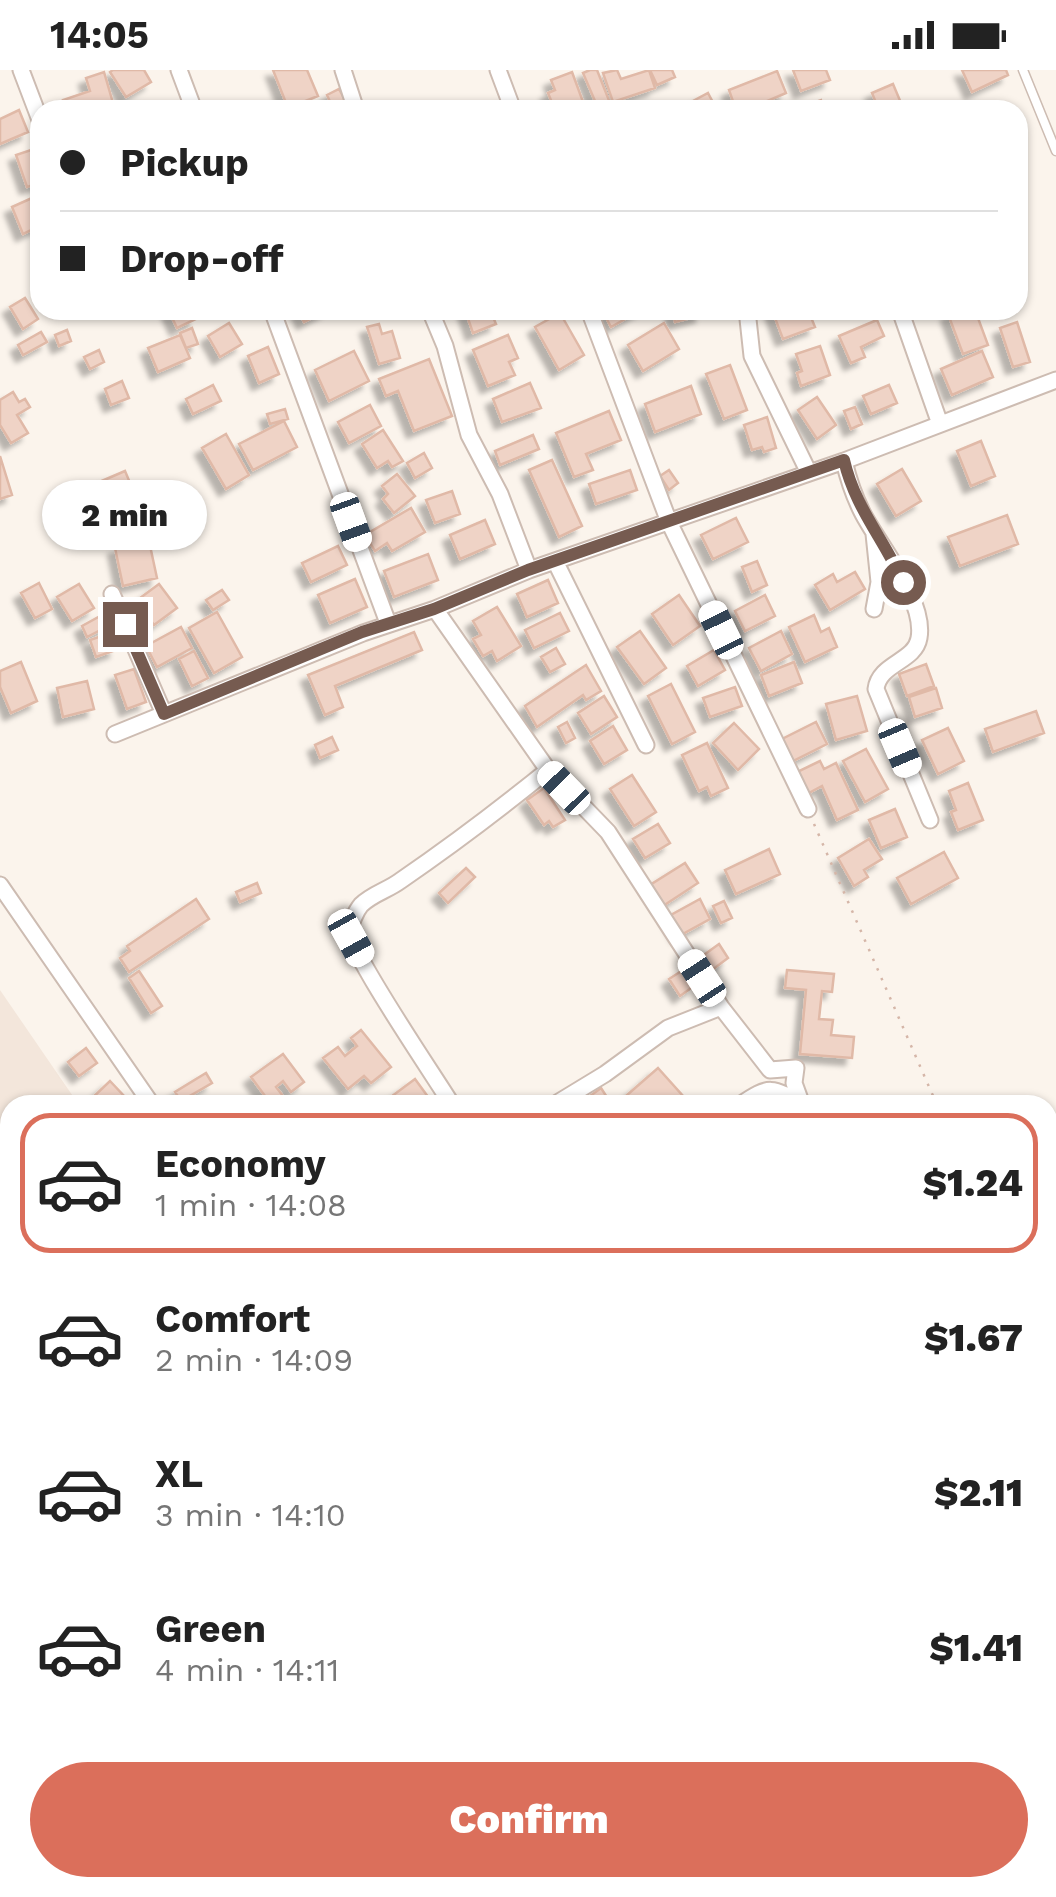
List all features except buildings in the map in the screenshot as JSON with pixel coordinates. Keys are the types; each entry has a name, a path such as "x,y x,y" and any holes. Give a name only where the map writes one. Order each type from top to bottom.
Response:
{"street":[{"path":"21,70 32,100"},
{"path":"178,70 190,100"},
{"path":"343,70 353,100"},
{"path":"498,70 509,100"},
{"path":"276,320 388,623"},
{"path":"434,320 446,346 469,435 500,494 528,570"},
{"path":"593,320 668,522 808,809"},
{"path":"748,320 752,356 809,473"},
{"path":"904,320 940,424"},
{"path":"115,734 528,570 809,473 1056,380"},
{"path":"844,460 862,514 912,603 920,635 917,644 886,668 877,680 876,690 930,820"},
{"path":"874,531 879,582 874,609"},
{"path":"556,560 646,745"},
{"path":"112,594 164,714"},
{"path":"434,609 548,770 608,832 721,1007 770,1070"},
{"path":"446,1095 371,974 350,929 360,907 369,899 472,831 548,770"},
{"path":"0,884 145,1095"},
{"path":"570,1095 668,1028 721,1007"},
{"path":"770,1070 796,1068 794,1083 798,1095"},
{"path":"754,1095 770,1070"},
{"path":"760,1091 786,1095"}],"lane":[{"path":"1023,70 1056,151"}],"path":[{"path":"808,809 933,1095"}],"shaded area":[{"path":"0,990 72,1095 0,1095"}],"route":[{"path":"125,624 164,714 362,632 844,460 862,514 903,582"}]}
